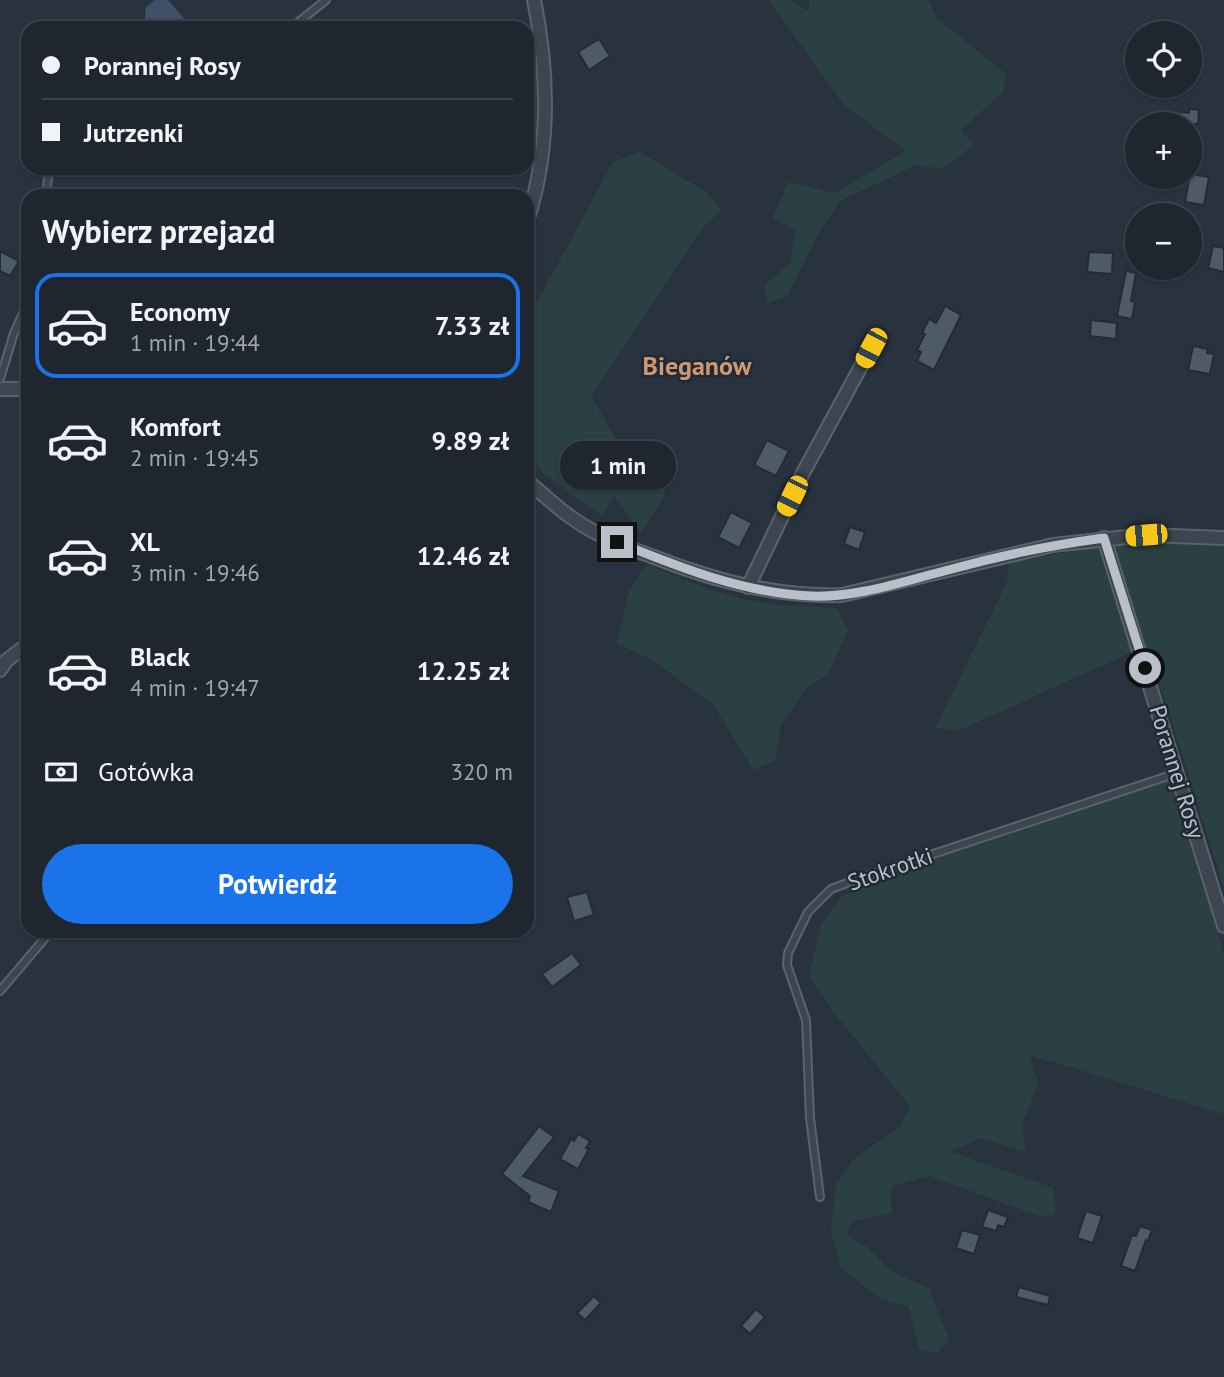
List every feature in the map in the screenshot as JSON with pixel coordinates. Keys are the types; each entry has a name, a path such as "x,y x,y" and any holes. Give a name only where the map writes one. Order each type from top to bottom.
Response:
{"street":[{"path":"533,189 545,132 546,88 543,46 534,0"},
{"path":"748,587 803,473 871,348"},
{"path":"0,389 21,389"},
{"path":"534,487 574,519 617,542 706,577 748,587 812,596 842,595 1054,545 1146,535 1224,538"},
{"name":"Porannej Rosy","path":"1104,538 1224,926"},
{"path":"0,670 6,661 21,649"}],"lane":[{"path":"300,21 326,0"},
{"path":"0,379 21,318"},
{"name":"Stokrotki","path":"820,1197 810,1118 806,1020 787,965 792,940 808,912 831,889 1178,772"},
{"path":"0,991 45,938"}],"green space":[{"path":"769,0 789,0 809,11 809,0 928,0 937,18 1006,74 1003,92 961,130 974,145 942,169 916,165 840,201 820,231 788,295 767,304 764,286 791,262 795,230 773,218 788,182 835,193 906,151 843,104"},
{"path":"640,152 706,192 722,210 703,227 591,396 628,460 655,455 665,495 641,533 614,495 602,516 545,475 534,461 534,308 613,162"},
{"path":"1121,544 1224,546 1224,888 1113,548"},
{"path":"1096,547 1102,555 1134,651 960,730 935,728 1008,580 1007,568 1014,561"},
{"path":"647,564 704,587 751,601 836,608 848,630 828,675 807,687 781,725 775,761 753,770 713,704 652,660 617,643 629,591"},
{"path":"1168,780 1174,783 1224,954 1224,1114 1030,1055 1038,1085 1022,1124 1026,1152 980,1138 951,1152 1054,1188 1055,1215 1039,1216 929,1176 891,1186 892,1213 852,1221 847,1235 867,1247 893,1272 929,1288 949,1340 937,1353 919,1350 909,1307 881,1299 841,1268 831,1232 836,1184 855,1158 900,1127 910,1106 835,1014 809,976 821,925 842,896 900,869"}],"water":[{"path":"155,0 168,0 186,21 146,21 146,7"}],"building":[{"path":"599,39 610,56 589,70 578,52"},
{"path":"1202,176 1209,177 1204,205 1185,202 1187,189 1202,189"},
{"path":"1213,246 1224,248 1224,272 1208,268"},
{"path":"0,251 19,261 10,276 0,271"},
{"path":"1089,252 1113,253 1112,274 1087,272"},
{"path":"1125,276 1125,280 1135,280 1131,301 1135,302 1132,319 1117,316"},
{"path":"945,306 961,315 934,370 917,361 921,352 917,350 929,319 936,323"},
{"path":"1091,320 1117,323 1116,339 1090,336"},
{"path":"1193,346 1208,349 1207,353 1214,354 1210,374 1188,370"},
{"path":"767,440 789,451 776,476 754,465"},
{"path":"731,512 752,523 739,548 718,537"},
{"path":"850,527 865,532 859,550 844,544"},
{"path":"587,892 594,915 574,921 567,897"},
{"path":"572,953 581,965 552,987 542,974"},
{"path":"539,1126 554,1137 523,1176 559,1191 551,1212 528,1202 530,1196 502,1174"},
{"path":"578,1134 590,1141 586,1148 589,1149 578,1169 560,1159 571,1139 574,1141"},
{"path":"988,1210 1008,1217 1004,1227 998,1225 996,1231 982,1227"},
{"path":"1086,1211 1102,1216 1093,1243 1077,1238"},
{"path":"1140,1226 1152,1230 1135,1271 1121,1266 1132,1235 1136,1236"},
{"path":"962,1230 980,1235 974,1254 956,1248"},
{"path":"1019,1287 1050,1296 1048,1305 1016,1297"},
{"path":"594,1296 601,1303 585,1320 577,1313"},
{"path":"756,1309 765,1317 750,1334 741,1326"}],"district":[{"name":"Bieganów","path":"697,366"}],"route":[{"path":"617,542 706,577 748,587 812,596 842,595 1005,555 1104,538 1145,668"}]}
